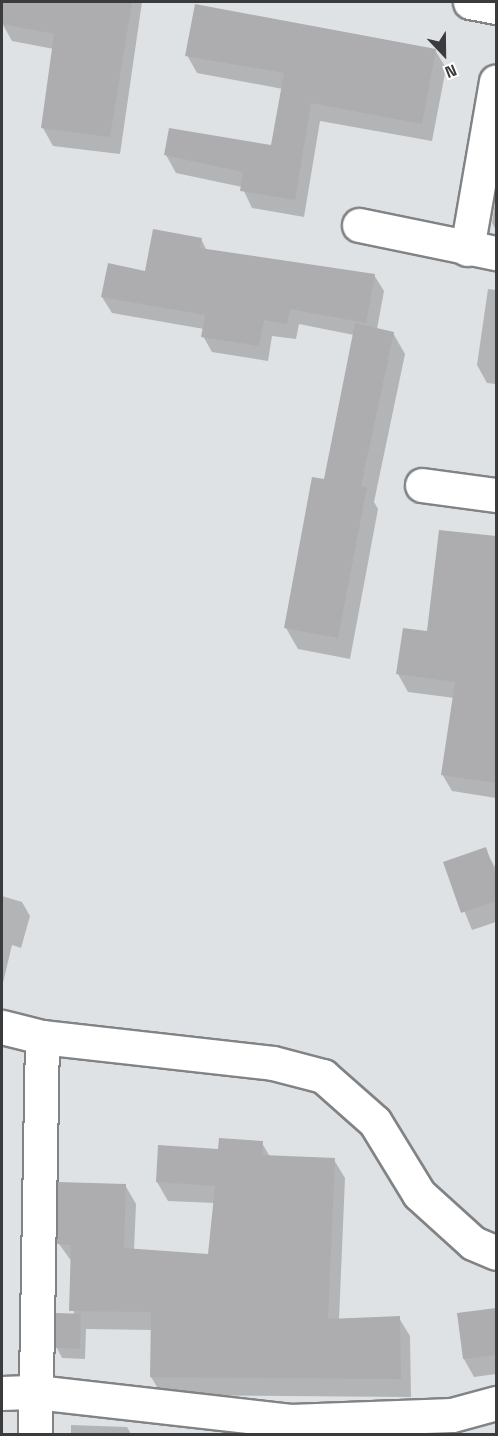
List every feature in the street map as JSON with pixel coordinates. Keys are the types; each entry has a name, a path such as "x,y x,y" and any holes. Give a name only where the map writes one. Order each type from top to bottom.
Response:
{"street":[{"path":"470,2 496,7"},
{"path":"359,225 482,251 496,81"},
{"path":"422,485 496,495"},
{"path":"2,1027 42,1037 273,1063 323,1076 375,1122 419,1194 473,1243 496,1253"},
{"path":"35,1434 42,1037"},
{"path":"2,1393 36,1392 290,1421 442,1425 496,1403"}],"building":[{"path":"2,2 132,2 110,137 41,128 54,34 2,24"},
{"path":"195,4 436,49 422,124 311,103 295,200 240,191 243,172 164,155 169,128 271,145 284,73 185,56"},
{"path":"153,229 202,238 200,248 375,274 366,323 290,309 287,324 264,320 259,346 201,337 205,315 101,297 108,263 145,271"},
{"path":"355,323 394,332 361,486 367,487 338,638 284,628 312,477 324,479"},
{"path":"439,530 496,536 496,783 441,775 455,682 396,674 403,628 427,631"},
{"path":"486,847 496,877 496,901 461,913 443,862"},
{"path":"219,1138 263,1141 262,1155 335,1158 328,1319 400,1316 401,1379 150,1377 151,1312 69,1311 71,1245 57,1244 58,1182 126,1184 124,1248 208,1254 215,1186 156,1182 158,1145 218,1149"},
{"path":"496,1308 496,1355 463,1359 457,1313"},
{"path":"56,1313 81,1314 80,1349 55,1348"}]}
